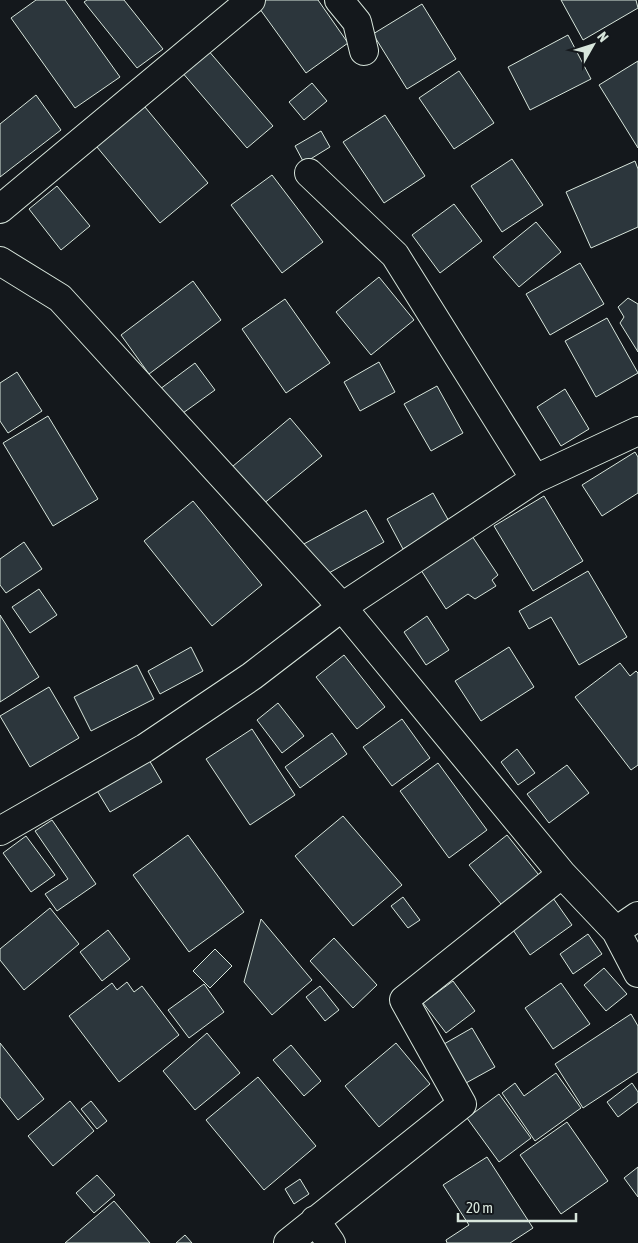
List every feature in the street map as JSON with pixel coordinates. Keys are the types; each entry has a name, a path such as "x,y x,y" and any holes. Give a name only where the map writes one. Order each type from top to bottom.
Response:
{"street":[{"path":"0,209 251,0"},
{"path":"340,0 357,22 364,51"},
{"path":"309,173 395,255 535,479"},
{"path":"0,261 60,298 342,607 562,874 627,923 638,974"},
{"path":"0,831 145,748 252,676 342,607 535,479 638,431"},
{"path":"288,1243 462,1104 404,1000 562,874"},
{"path":"315,1220 331,1243"}],"building":[{"path":"36,0 65,0 120,77 75,108 11,18"},
{"path":"87,0 124,0 163,49 137,68 84,2"},
{"path":"265,0 318,0 348,43 306,73 257,5"},
{"path":"561,0 636,0 638,8 583,40"},
{"path":"422,4 456,59 407,89 373,34"},
{"path":"568,35 591,79 530,110 508,67"},
{"path":"207,49 273,126 247,148 181,71"},
{"path":"638,61 638,148 599,85"},
{"path":"459,71 494,123 454,149 419,98"},
{"path":"312,83 327,101 304,120 289,102"},
{"path":"36,95 61,130 0,177 0,124"},
{"path":"140,101 208,183 160,223 92,141"},
{"path":"385,115 425,176 384,203 343,142"},
{"path":"321,131 330,147 304,163 295,146"},
{"path":"512,159 543,205 502,232 471,186"},
{"path":"635,161 638,169 638,227 591,248 566,192"},
{"path":"272,175 323,242 282,273 231,205"},
{"path":"57,186 90,226 61,250 29,209"},
{"path":"454,204 482,241 440,273 412,235"},
{"path":"536,222 561,252 519,287 493,257"},
{"path":"580,263 604,304 550,335 526,294"},
{"path":"379,277 414,320 371,355 336,312"},
{"path":"193,281 221,320 149,374 121,335"},
{"path":"628,298 638,304 638,352 620,323 624,317 618,307"},
{"path":"285,299 330,363 286,393 242,329"},
{"path":"607,318 638,373 596,397 565,341"},
{"path":"379,362 395,392 360,411 344,382"},
{"path":"195,363 215,390 176,418 156,392"},
{"path":"17,372 42,411 8,433 0,421 0,383"},
{"path":"437,386 463,433 431,451 404,404"},
{"path":"565,389 589,429 561,446 537,407"},
{"path":"48,416 98,499 53,526 3,443"},
{"path":"290,418 322,456 257,509 226,472"},
{"path":"635,452 638,457 638,493 602,516 582,485"},
{"path":"433,493 450,523 403,549 387,519"},
{"path":"544,496 583,561 533,591 494,526"},
{"path":"193,501 262,585 212,626 144,541"},
{"path":"366,510 384,542 320,578 302,545"},
{"path":"470,533 498,575 492,580 496,586 475,599 468,594 446,609 419,567"},
{"path":"24,542 42,569 6,593 0,585 0,559"},
{"path":"588,571 627,637 579,665 551,617 529,629 519,611"},
{"path":"39,589 57,615 30,633 12,607"},
{"path":"0,615 39,677 0,702"},
{"path":"427,616 449,650 426,665 404,632"},
{"path":"191,647 203,671 160,694 148,671"},
{"path":"509,647 534,687 481,721 455,681"},
{"path":"344,655 385,707 357,729 316,677"},
{"path":"620,663 630,676 636,671 638,673 638,765 631,770 575,697"},
{"path":"137,665 154,699 91,731 74,697"},
{"path":"49,687 79,738 30,767 0,716"},
{"path":"278,703 304,736 282,753 257,720"},
{"path":"402,719 430,758 392,786 363,747"},
{"path":"252,729 295,795 250,825 206,759"},
{"path":"332,733 347,754 300,788 285,767"},
{"path":"517,749 535,773 518,785 501,762"},
{"path":"145,753 162,782 110,812 93,784"},
{"path":"438,763 487,830 449,858 400,791"},
{"path":"567,765 589,793 549,823 527,794"},
{"path":"343,816 402,885 353,926 295,856"},
{"path":"52,820 96,884 57,911 45,894 68,879 35,831"},
{"path":"188,835 244,912 189,952 133,875"},
{"path":"507,835 542,879 505,909 469,865"},
{"path":"26,836 55,875 31,892 3,853"},
{"path":"403,897 420,920 408,928 391,906"},
{"path":"553,898 572,925 530,955 511,927"},
{"path":"50,908 79,944 24,990 0,960 0,949"},
{"path":"261,919 312,980 272,1015 244,982"},
{"path":"108,930 130,959 102,981 80,952"},
{"path":"588,934 602,954 573,974 560,954"},
{"path":"334,938 377,985 353,1008 310,961"},
{"path":"215,949 232,966 210,988 193,971"},
{"path":"604,968 627,994 606,1011 584,985"},
{"path":"453,981 475,1011 446,1033 423,1003"},
{"path":"127,982 134,992 142,986 179,1035 119,1082 69,1016 112,983 117,990"},
{"path":"561,983 590,1024 553,1049 525,1008"},
{"path":"204,984 224,1012 189,1038 168,1010"},
{"path":"320,986 339,1010 325,1021 306,997"},
{"path":"631,1014 638,1026 638,1072 583,1108 555,1064"},
{"path":"472,1028 495,1067 466,1083 444,1044"},
{"path":"207,1033 240,1073 195,1110 163,1071"},
{"path":"0,1043 44,1099 18,1120 0,1097"},
{"path":"396,1043 430,1084 379,1127 345,1086"},
{"path":"291,1045 321,1081 304,1096 273,1060"},
{"path":"556,1073 581,1108 535,1141 502,1093 515,1083 524,1096"},
{"path":"258,1077 316,1146 264,1190 206,1120"},
{"path":"632,1083 638,1092 638,1102 618,1117 607,1102"},
{"path":"499,1094 531,1138 499,1162 467,1118"},
{"path":"70,1101 94,1131 53,1166 28,1136"},
{"path":"91,1101 107,1121 97,1129 81,1109"},
{"path":"567,1122 608,1181 561,1214 520,1155"},
{"path":"487,1157 533,1228 510,1243 447,1243 446,1240 469,1225 443,1185"},
{"path":"638,1167 638,1197 624,1178"},
{"path":"97,1175 115,1195 94,1213 76,1193"},
{"path":"300,1179 309,1194 294,1204 285,1189"},
{"path":"114,1201 150,1243 65,1243"},
{"path":"185,1235 192,1243 176,1243"}]}
